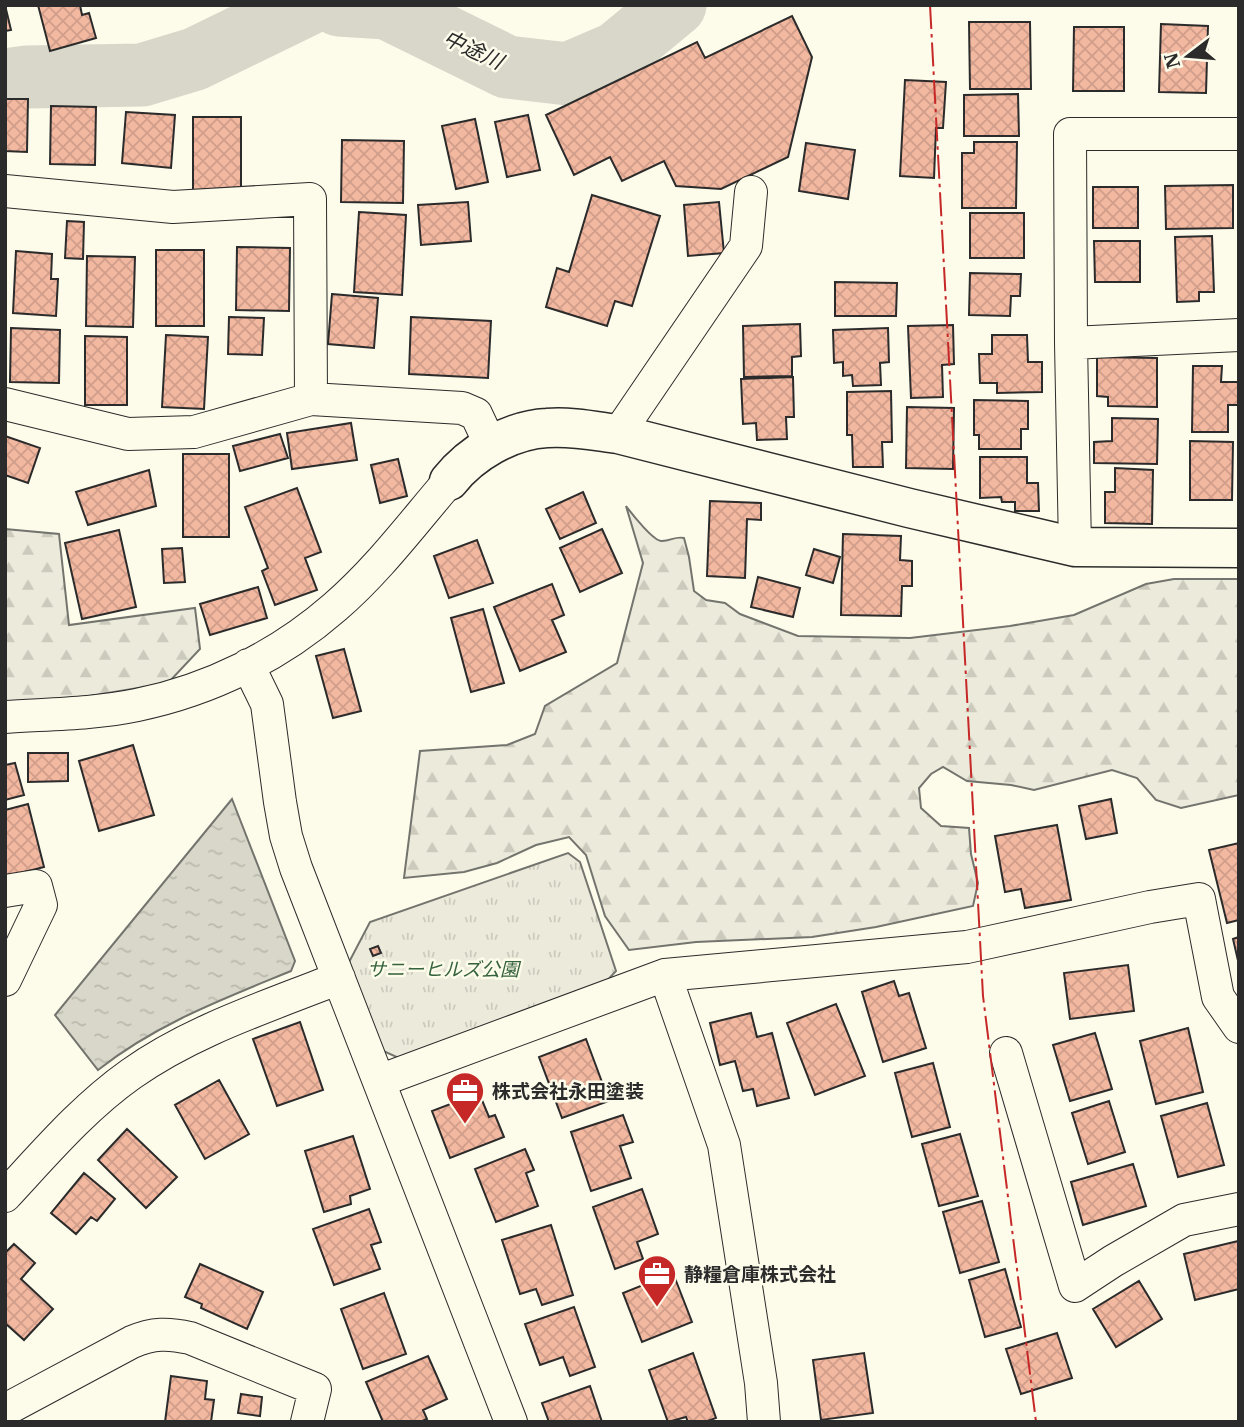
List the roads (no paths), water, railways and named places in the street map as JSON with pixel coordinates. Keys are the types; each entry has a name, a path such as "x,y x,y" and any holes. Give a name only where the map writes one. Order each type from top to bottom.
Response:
{"street":[{"path":"1075,547 1070,134 1239,134"},
{"path":"5,191 173,207 310,199 311,399"},
{"path":"618,434 746,246 751,192"},
{"path":"1071,343 1239,335"},
{"path":"5,404 128,434 194,432 311,399 470,410 476,414 491,446"},
{"path":"5,717 93,712 137,705 180,694 248,666 300,635 335,607 367,576 469,460 491,446 522,433 548,427 618,434 1075,547 1239,548"},
{"path":"248,666 267,704 286,836 296,868 511,1422"},
{"path":"5,891 36,886 41,905 5,979"},
{"path":"379,1081 665,975 967,947 1199,900 1218,997 1239,1027"},
{"path":"665,975 724,1145 761,1382 764,1422"},
{"path":"5,1196 69,1127 132,1073 172,1048 215,1027 339,978"},
{"path":"1006,1053 1075,1286 1184,1220 1239,1209"},
{"path":"5,1410 132,1342 150,1335 170,1333 190,1338 315,1389 307,1422"}],"water":[{"path":"232,799 295,961 291,971 215,1002 167,1026 98,1070 55,1015"}],"waterway":[{"name":"中途川","path":"5,80 27,77 142,75 195,59 306,5"},
{"name":"中途川","path":"339,5 387,8 507,67 568,74 617,53 675,5"}],"place":[{"name":"株式会社永田塗装","path":"465,1125"},
{"name":"静糧倉庫株式会社","path":"657,1308"}],"park label":[{"name":"サニーヒルズ公園","path":"443,969"}]}
